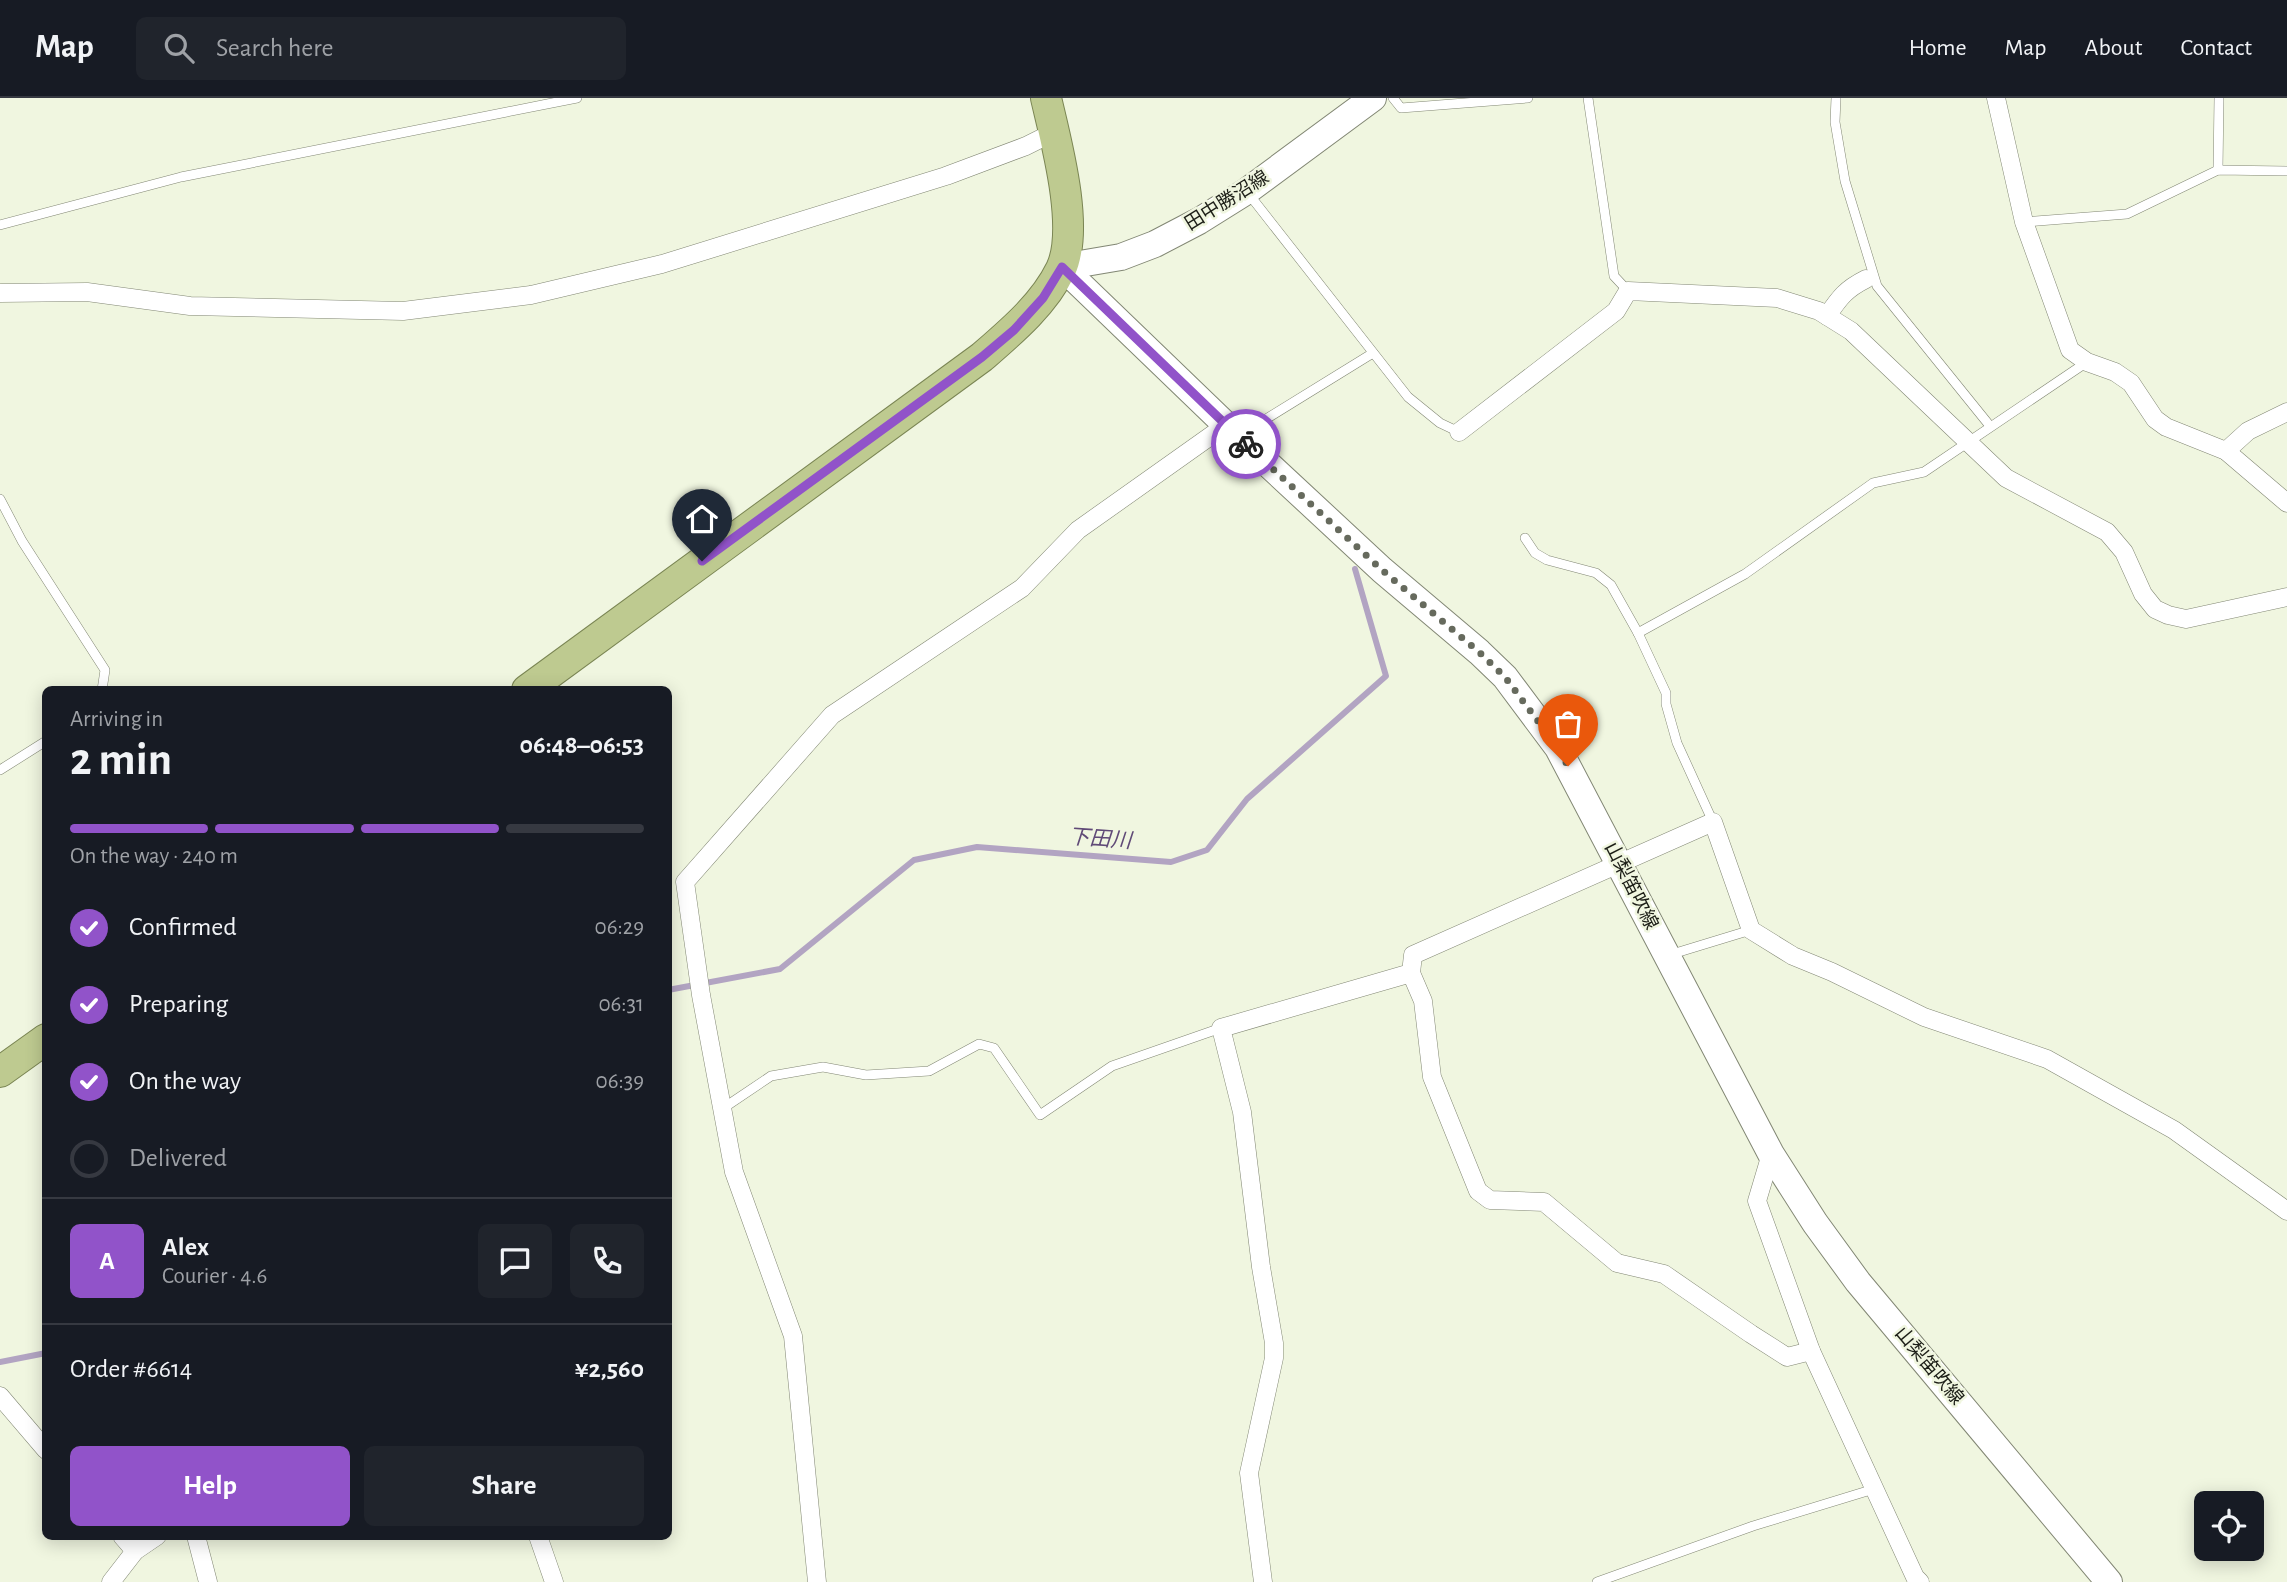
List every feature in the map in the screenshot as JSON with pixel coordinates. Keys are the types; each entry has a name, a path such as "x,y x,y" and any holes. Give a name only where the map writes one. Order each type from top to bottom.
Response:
{"highway":[{"path":"532,686 982,357 1014,330 1043,298 1062,267 1068,237 1066,198 1046,98"},
{"path":"0,1072 42,1042"}],"main road":[{"name":"田中勝沼線","path":"1062,267 1121,257 1199,221 1247,191 1373,98"},
{"name":"山梨笛吹線","path":"1062,267 1232,431 1382,570 1505,677 1558,748 1772,1154 1815,1223 1858,1282 2109,1582"}],"street":[{"path":"1996,98 2024,222 2070,350 2087,362 2115,372 2130,383 2155,419 2166,427 2226,451 2287,503"},
{"path":"0,293 87,292 190,306 403,311 531,295 662,264 946,176 1026,146 1054,132"},
{"path":"1827,316 1850,288 1870,278"},
{"path":"1459,432 1616,311 1628,291 1777,298 1819,311 1851,331 2006,478 2107,532 2124,552 2143,594 2155,609 2186,619 2287,597"},
{"path":"2226,451 2248,431 2287,412"},
{"path":"817,1582 793,1336 734,1172 701,995 685,882 832,715 1022,587 1078,530 1232,431"},
{"path":"1811,1351 1787,1357 1664,1274 1617,1263 1545,1202 1490,1200 1479,1191 1432,1077 1423,1001 1410,973 1413,954 1713,822 1751,930 1793,957 1832,972 1924,1017 2047,1059 2174,1130 2287,1211"},
{"path":"1264,1582 1249,1473 1275,1343 1261,1268 1242,1112 1221,1028 1410,973"},
{"path":"1772,1154 1757,1201 1811,1351 1915,1577 1920,1582"},
{"path":"0,1396 42,1445"},
{"path":"125,1540 135,1551"},
{"path":"111,1582 135,1551 151,1540"},
{"path":"197,1540 208,1582"},
{"path":"539,1540 554,1582"}],"lane":[{"path":"0,225 181,177 577,98"},
{"path":"1393,98 1401,108 1528,98"},
{"path":"1588,98 1614,276 1628,291"},
{"path":"1836,98 1835,122 1845,181 1870,278 1990,426"},
{"path":"2218,170 2219,98"},
{"path":"2024,222 2127,214 2218,170 2287,171"},
{"path":"1247,191 1408,397 1440,423 1459,432"},
{"path":"1232,431 1373,353"},
{"path":"1638,633 1745,574 1872,483 1924,472 2087,362"},
{"path":"0,499 22,541 105,670 103,686"},
{"path":"1525,538 1535,553 1548,561 1596,573 1611,585 1638,633 1666,693 1677,743 1713,822"},
{"path":"0,770 42,744"},
{"path":"1667,956 1751,930"},
{"path":"722,1109 771,1076 823,1067 866,1075 929,1071 979,1044 993,1048 1040,1115 1112,1066 1221,1028"},
{"path":"1597,1582 1753,1526 1874,1489"}],"waterway":[{"name":"下田川","path":"672,989 780,969 914,860 977,847 1171,862 1207,850 1247,799 1386,676 1355,569"},
{"name":"下田川","path":"0,1362 42,1354"}],"way so far":[{"path":"1246,444 1382,570 1505,677 1558,748 1568,766"}],"route":[{"path":"702,561 982,357 1014,330 1043,298 1062,267 1246,444"}]}
